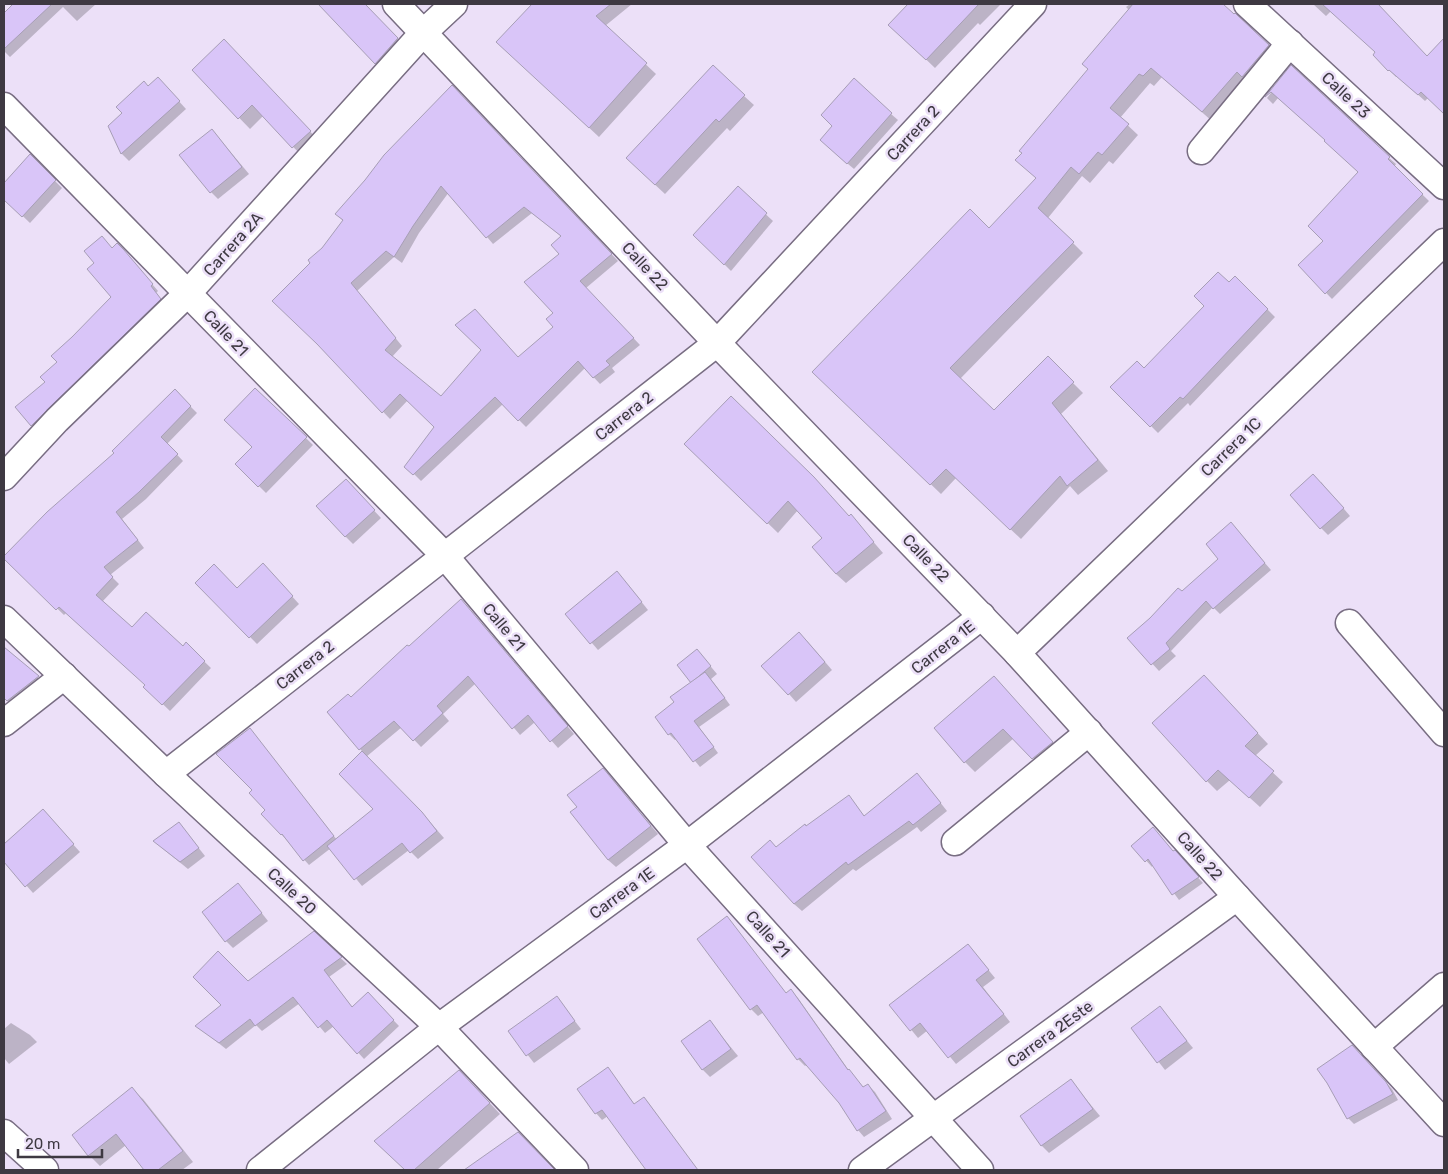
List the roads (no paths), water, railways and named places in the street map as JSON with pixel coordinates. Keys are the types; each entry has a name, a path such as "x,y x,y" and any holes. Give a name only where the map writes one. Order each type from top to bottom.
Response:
{"street":[{"name":"Calle 22","path":"396,4 717,343 1017,653 1444,1123"},
{"name":"Carrera 2A","path":"4,477 57,420 188,293 424,32 454,4"},
{"name":"Carrera 2","path":"166,774 717,343 1033,4"},
{"name":"Calle 23","path":"1247,4 1444,186"},
{"path":"1201,151 1290,43"},
{"name":"Calle 21","path":"4,106 445,556 687,845 980,1170"},
{"name":"Carrera 1C","path":"1017,653 1444,242"},
{"name":"Carrera 1E","path":"260,1170 439,1027 687,845 982,616"},
{"name":"Calle 20","path":"4,618 166,774 439,1027 575,1170"},
{"path":"1348,623 1444,733"},
{"path":"4,723 64,676"},
{"path":"955,842 1089,732"},
{"name":"Carrera 2Este","path":"862,1170 1237,897"},
{"path":"1374,1047 1444,986"},
{"path":"4,1133 45,1170"}]}
